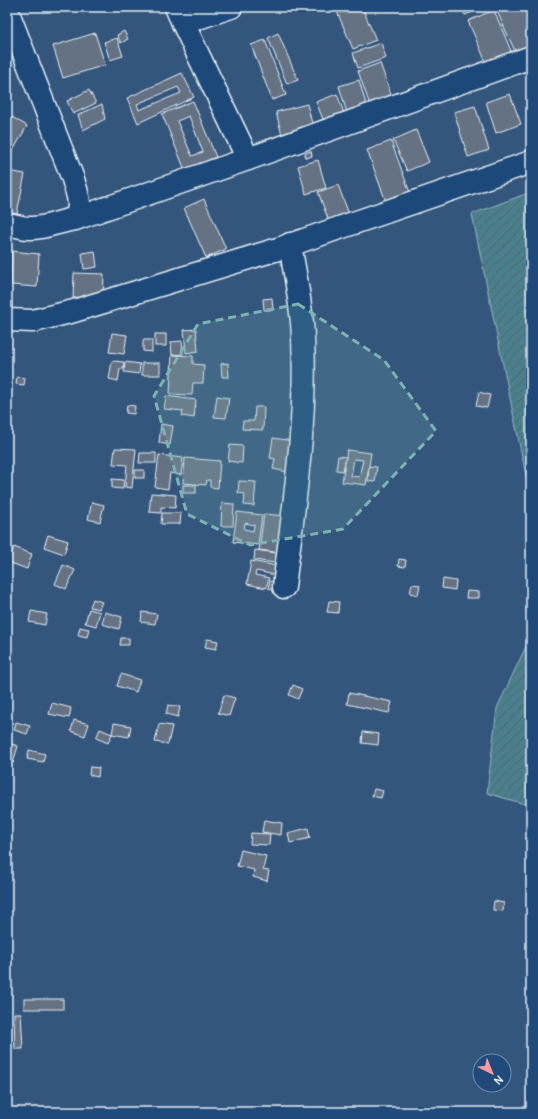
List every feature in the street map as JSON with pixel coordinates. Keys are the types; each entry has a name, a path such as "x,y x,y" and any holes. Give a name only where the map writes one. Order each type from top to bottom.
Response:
{"street":[{"path":"231,7 180,15 248,159"},
{"path":"7,10 73,179 80,211 75,219"},
{"path":"7,224 29,228 46,226 75,219 248,159 531,57"},
{"path":"7,320 33,321 74,311 290,244 531,162"},
{"path":"284,587 303,413 303,338 300,304 290,244"}],"highlighted area":[{"path":"298,304 384,360 436,431 343,529 250,545 187,514 154,396 198,324"}],"green space":[{"path":"531,192 531,500 472,214"},
{"path":"531,636 531,806 487,793 497,708"}],"building":[{"path":"335,7 362,7 376,40 353,49"},
{"path":"461,7 486,7 465,15"},
{"path":"501,7 528,7 531,14 531,52 518,58 496,9"},
{"path":"494,10 514,58 489,69 468,21"},
{"path":"124,31 128,39 121,43 117,35"},
{"path":"95,33 105,65 63,78 53,46"},
{"path":"278,33 298,80 287,84 268,38"},
{"path":"117,38 123,56 110,60 104,42"},
{"path":"265,40 286,95 272,100 251,45"},
{"path":"381,43 386,58 358,68 353,53"},
{"path":"380,63 394,103 372,111 358,71"},
{"path":"182,73 194,97 138,123 127,98","holes":["178,87 181,93 139,110 137,104"]},
{"path":"359,80 369,114 349,120 339,86"},
{"path":"89,90 96,103 73,114 67,101"},
{"path":"337,94 347,121 327,129 316,102"},
{"path":"510,94 521,124 496,133 486,102"},
{"path":"193,101 216,157 185,170 162,114","holes":["189,116 203,152 192,156 177,121"]},
{"path":"102,104 105,119 83,130 78,115"},
{"path":"307,104 314,131 283,139 276,112"},
{"path":"475,106 489,150 468,157 454,112"},
{"path":"7,114 27,126 10,156 7,155"},
{"path":"416,130 429,162 407,171 393,140"},
{"path":"391,141 412,198 388,207 367,150"},
{"path":"311,151 312,156 306,158 305,153"},
{"path":"318,160 326,188 306,194 298,166"},
{"path":"7,171 25,174 15,223 7,221"},
{"path":"338,185 350,217 330,224 318,192"},
{"path":"204,199 226,249 206,258 184,208"},
{"path":"12,251 39,254 37,287 11,285"},
{"path":"95,251 97,267 84,269 82,253"},
{"path":"7,252 10,252 7,271"},
{"path":"74,273 104,274 103,299 73,298"},
{"path":"272,298 273,310 264,310 263,299"},
{"path":"196,329 198,351 186,353 184,330"},
{"path":"112,333 127,335 124,354 109,352"},
{"path":"155,334 166,334 166,346 155,346"},
{"path":"143,340 152,340 152,352 143,351"},
{"path":"182,341 183,354 172,355 171,342"},
{"path":"172,355 193,356 193,364 204,365 203,383 193,383 192,395 170,394"},
{"path":"112,361 124,362 123,369 120,369 118,381 109,379"},
{"path":"125,362 140,364 139,374 124,372"},
{"path":"142,363 160,363 160,375 142,375"},
{"path":"228,363 229,377 222,377 221,364"},
{"path":"17,377 25,378 24,385 16,384"},
{"path":"479,392 490,395 487,408 476,406"},
{"path":"166,396 196,400 194,418 182,416 183,411 164,409"},
{"path":"217,396 229,398 226,418 214,417"},
{"path":"127,405 135,406 134,414 126,413"},
{"path":"255,407 264,407 263,430 242,429 243,421 254,421"},
{"path":"161,424 173,426 170,445 159,443"},
{"path":"273,438 293,441 288,472 273,469 275,459 270,458"},
{"path":"230,445 243,446 242,463 228,461"},
{"path":"115,448 136,449 132,488 125,487 127,465 113,464"},
{"path":"347,450 371,453 366,485 342,482","holes":["354,459 363,460 359,477 351,476"]},
{"path":"140,453 156,453 156,463 139,463"},
{"path":"159,455 183,458 181,475 170,473 168,489 155,487"},
{"path":"338,456 346,457 343,471 336,470"},
{"path":"185,458 220,461 218,488 210,487 210,480 207,480 206,485 183,483"},
{"path":"369,466 377,467 375,482 368,481"},
{"path":"135,470 144,470 144,478 135,478"},
{"path":"112,479 124,480 123,489 112,488"},
{"path":"239,481 256,482 254,506 244,505 245,494 238,493"},
{"path":"183,485 196,485 196,493 183,493"},
{"path":"151,493 176,495 175,508 161,507 161,513 149,512"},
{"path":"92,502 104,505 100,522 88,519"},
{"path":"222,503 234,504 233,526 221,526"},
{"path":"237,512 262,515 258,545 233,542","holes":["245,523 254,525 253,531 244,529"]},
{"path":"162,513 181,513 180,524 161,524"},
{"path":"264,514 286,516 281,553 259,550"},
{"path":"48,535 68,541 64,554 44,547"},
{"path":"14,547 32,554 27,569 8,562"},
{"path":"255,550 277,553 275,563 254,560"},
{"path":"399,559 406,560 405,567 398,566"},
{"path":"251,561 277,566 275,575 256,571 255,575 269,578 266,588 247,584"},
{"path":"63,565 75,570 66,589 55,584"},
{"path":"443,579 456,581 455,590 442,588"},
{"path":"270,581 277,583 275,590 268,588"},
{"path":"412,584 420,585 418,595 410,593"},
{"path":"467,591 479,592 479,598 466,598"},
{"path":"93,599 102,602 99,609 90,607"},
{"path":"329,601 339,602 338,613 327,612"},
{"path":"89,609 100,612 96,626 85,623"},
{"path":"31,611 47,614 45,625 29,622"},
{"path":"105,612 122,617 119,629 102,624"},
{"path":"142,612 157,614 155,624 141,622"},
{"path":"80,627 89,629 87,637 78,635"},
{"path":"121,638 129,638 129,645 120,645"},
{"path":"207,639 218,641 216,649 205,647"},
{"path":"121,674 140,680 136,692 117,686"},
{"path":"293,685 302,689 298,699 289,695"},
{"path":"349,693 392,702 389,713 347,704"},
{"path":"224,695 235,698 229,716 218,713"},
{"path":"52,703 71,708 69,718 49,714"},
{"path":"168,705 180,707 178,717 166,714"},
{"path":"74,720 89,724 85,736 71,731"},
{"path":"16,722 30,726 27,734 14,730"},
{"path":"114,723 131,726 129,737 112,734"},
{"path":"159,724 172,726 168,744 155,742"},
{"path":"100,729 112,734 108,743 96,738"},
{"path":"363,732 379,734 378,745 362,743"},
{"path":"9,743 18,746 13,763 7,762 7,750"},
{"path":"29,750 45,754 43,762 27,759"},
{"path":"90,767 99,768 98,777 89,775"},
{"path":"374,789 383,791 381,798 372,796"},
{"path":"264,820 282,823 281,835 262,832"},
{"path":"308,828 310,838 290,843 288,833"},
{"path":"251,833 270,834 269,845 250,844"},
{"path":"241,850 266,856 263,870 269,871 267,881 253,877 254,870 237,866"},
{"path":"494,901 504,903 503,911 493,910"},
{"path":"24,999 63,999 63,1009 24,1009"},
{"path":"14,1013 21,1013 23,1049 15,1049"}]}
